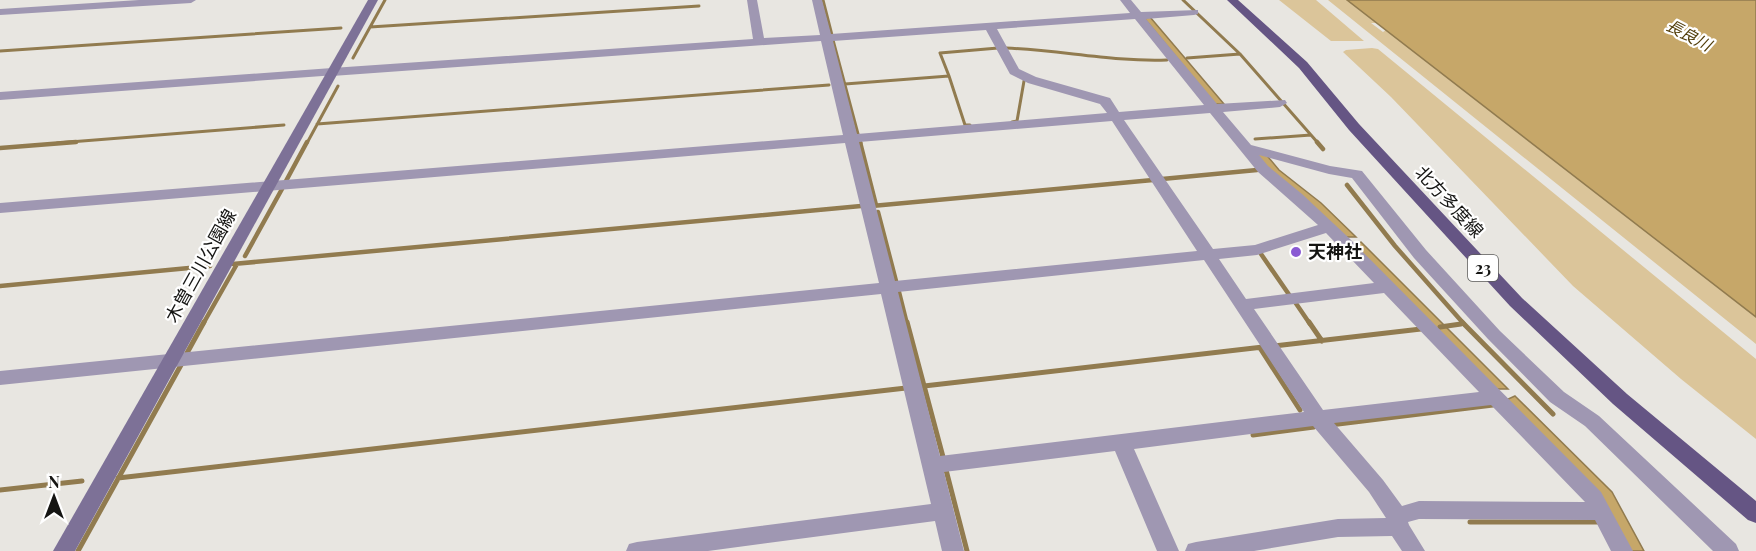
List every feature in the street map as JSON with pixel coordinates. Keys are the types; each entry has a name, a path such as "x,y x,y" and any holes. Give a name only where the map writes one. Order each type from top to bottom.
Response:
{"main road":[{"name":"木曽三川公園線","path":"64,551 374,0"},
{"name":"北方多度線","path":"1232,0 1303,65 1354,127 1516,302 1620,399 1756,514"}],"street":[{"path":"0,12 191,0"},
{"path":"753,0 759,43"},
{"path":"817,0 953,551"},
{"path":"1125,0 1263,170 1297,197 1328,227 1594,498 1622,551"},
{"path":"0,96 1194,12"},
{"path":"990,27 1014,71 1032,80 1105,101 1317,417 1376,486 1414,551"},
{"path":"0,208 1280,103"},
{"path":"1246,149 1264,150 1315,167 1357,174 1420,254 1494,334 1557,397 1592,421 1728,551"},
{"path":"0,378 1257,250 1328,227"},
{"path":"1240,305 1386,287"},
{"path":"932,465 1122,444 1317,417 1496,397"},
{"path":"1122,444 1168,551"},
{"path":"1204,550 1338,528 1397,522 1419,510 1601,511"},
{"path":"637,551 943,511"}],"shaded area":[{"path":"1279,0 1316,0 1364,41 1331,41"},
{"path":"1328,0 1347,0 1377,23 1371,23 1383,32 1386,30 1756,317 1756,344"},
{"path":"1378,49 1756,359 1756,439 1681,379 1573,286 1391,97 1343,52"}],"water":[{"name":"長良川","path":"1347,0 1756,0 1756,317"},
{"path":"1150,17 1224,104 1215,104 1144,18"},
{"path":"1264,152 1279,170 1321,203 1356,237 1345,237 1270,171 1255,153"},
{"path":"1361,242 1508,389 1495,389 1352,245"},
{"path":"1515,396 1612,492 1644,551 1630,551 1506,400"}],"waterway":[{"path":"370,27 385,0"},
{"path":"823,0 832,35"},
{"path":"1183,0 1240,54"},
{"path":"370,27 699,6"},
{"path":"353,58 370,27"},
{"path":"0,51 341,28"},
{"path":"833,40 858,134"},
{"path":"949,76 940,53 998,48"},
{"path":"1006,48 1127,59 1167,60"},
{"path":"1187,58 1240,54"},
{"path":"1240,54 1311,135"},
{"path":"845,84 949,76"},
{"path":"949,76 965,125 970,125"},
{"path":"1012,122 1017,121 1024,81"},
{"path":"317,124 829,85"},
{"path":"317,124 338,86"},
{"path":"307,143 317,124"},
{"path":"57,143 284,125"},
{"path":"1255,139 1311,135"},
{"path":"1311,135 1318,143"},
{"path":"0,148 76,142"},
{"path":"286,181 307,142"},
{"path":"860,142 876,205"},
{"path":"1317,142 1323,149"},
{"path":"1162,179 1257,170"},
{"path":"872,206 1153,180"},
{"path":"1347,185 1395,246 1464,324"},
{"path":"245,256 282,189"},
{"path":"233,264 861,206"},
{"path":"878,212 896,281"},
{"path":"1261,254 1290,296"},
{"path":"203,324 237,264"},
{"path":"0,286 210,266"},
{"path":"899,292 907,324"},
{"path":"1295,302 1310,324"},
{"path":"187,353 204,322"},
{"path":"907,322 924,386"},
{"path":"1309,322 1322,340"},
{"path":"1462,322 1553,414"},
{"path":"1440,327 1461,324"},
{"path":"1322,340 1421,329"},
{"path":"1274,346 1322,340"},
{"path":"924,386 1263,347"},
{"path":"1260,348 1300,410"},
{"path":"118,478 181,365"},
{"path":"924,386 943,457"},
{"path":"118,478 906,388"},
{"path":"1330,425 1493,405"},
{"path":"1253,435 1314,427"},
{"path":"946,470 967,551"},
{"path":"78,551 118,478"},
{"path":"0,490 82,481"},
{"path":"1470,522 1598,522"}],"place":[{"name":"天神社","path":"1296,252"}]}
